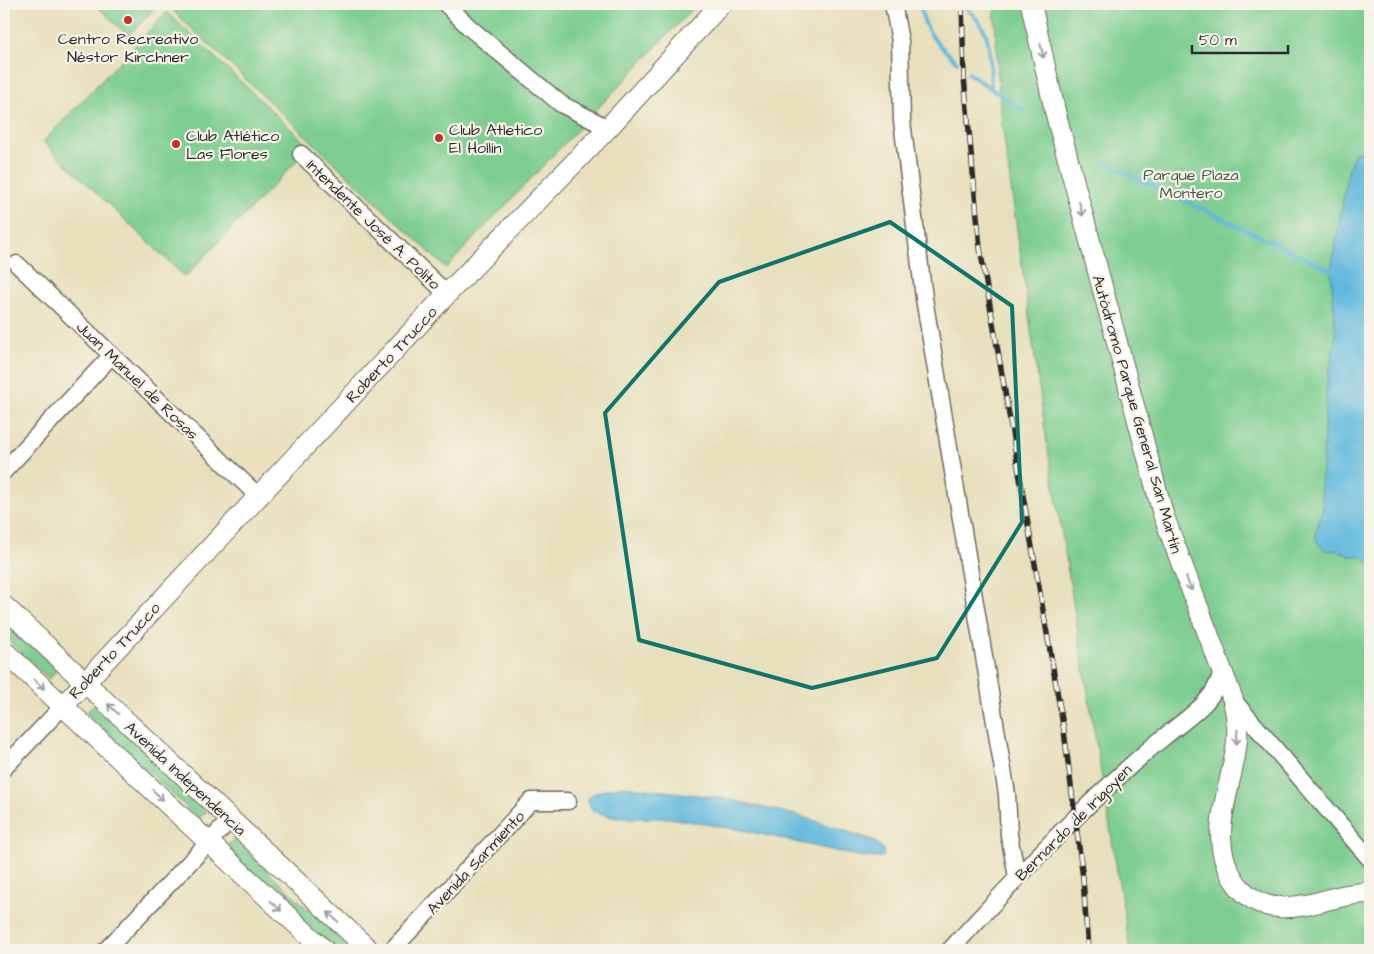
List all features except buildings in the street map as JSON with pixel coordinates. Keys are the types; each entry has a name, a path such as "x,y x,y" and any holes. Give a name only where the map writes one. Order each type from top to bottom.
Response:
{"main road":[{"name":"Roberto Trucco","path":"63,706 447,294 608,128 721,4"},
{"name":"Autódromo Parque General San Martín","path":"1031,4 1055,110 1163,514 1233,700 1237,741 1221,814 1220,834 1223,855 1237,883 1256,901 1267,906 1281,908 1298,906 1343,895 1370,893"},
{"name":"Avenida Independencia","path":"4,606 369,950"},
{"name":"Avenida Independencia","path":"4,651 324,950"}],"street":[{"path":"446,4 470,28 561,104 608,128"},
{"path":"893,4 900,41 902,121 924,298 1007,794 1009,835 1017,877"},
{"name":"Intendente José A. Polito","path":"301,154 447,294"},
{"name":"Juan Manuel de Rosas","path":"17,264 258,496"},
{"path":"4,472 112,355"},
{"name":"Bernardo de Irigoyen","path":"950,950 1076,816 1126,769 1205,704 1217,689 1222,670"},
{"path":"1205,704 1218,700 1233,700 1370,860"},
{"path":"4,768 63,706"},
{"name":"Avenida Sarmiento","path":"392,950 531,801 568,801"},
{"path":"106,950 230,820"}],"highlighted area":[{"path":"890,222 1012,306 1022,522 937,658 812,688 639,640 605,413 719,282"}],"green space":[{"name":"Centro Recreativo Néstor Kirchner","path":"95,4 159,4 128,36"},
{"name":"Club Atletico El Hollín","path":"175,4 697,4 446,268 171,9"},
{"name":"Parque Plaza Montero","path":"994,4 1370,4 1370,950 1130,950 1046,437 1000,109"},
{"name":"Club Atlético Las Flores","path":"167,12 310,147 185,277 43,142"},
{"path":"4,620 57,670 49,679 4,636"},
{"path":"94,704 207,811 199,819 86,713"},
{"path":"234,839 347,946 343,950 335,950 226,848"}],"water":[{"path":"1356,151 1370,156 1370,563 1360,556 1351,556 1340,551 1326,550 1318,543 1315,535 1323,508 1321,488 1327,384 1336,335 1331,270 1349,167"},
{"path":"623,786 722,798 800,816 873,840 883,849 884,856 876,858 857,856 747,831 669,818 616,818 592,811 587,798 596,792"}],"waterway":[{"path":"920,4 928,30 957,62"},
{"path":"966,8 982,26 989,44 991,88"},
{"path":"968,73 1025,112"},
{"path":"1105,163 1331,270"}],"railway":[{"path":"962,4 964,77 980,248 1064,731 1083,878 1088,950"}],"place":[{"name":"Centro Recreativo Néstor Kirchner","path":"128,20"},
{"name":"Club Atletico El Hollín","path":"439,138"},
{"name":"Club Atlético Las Flores","path":"176,144"}]}
